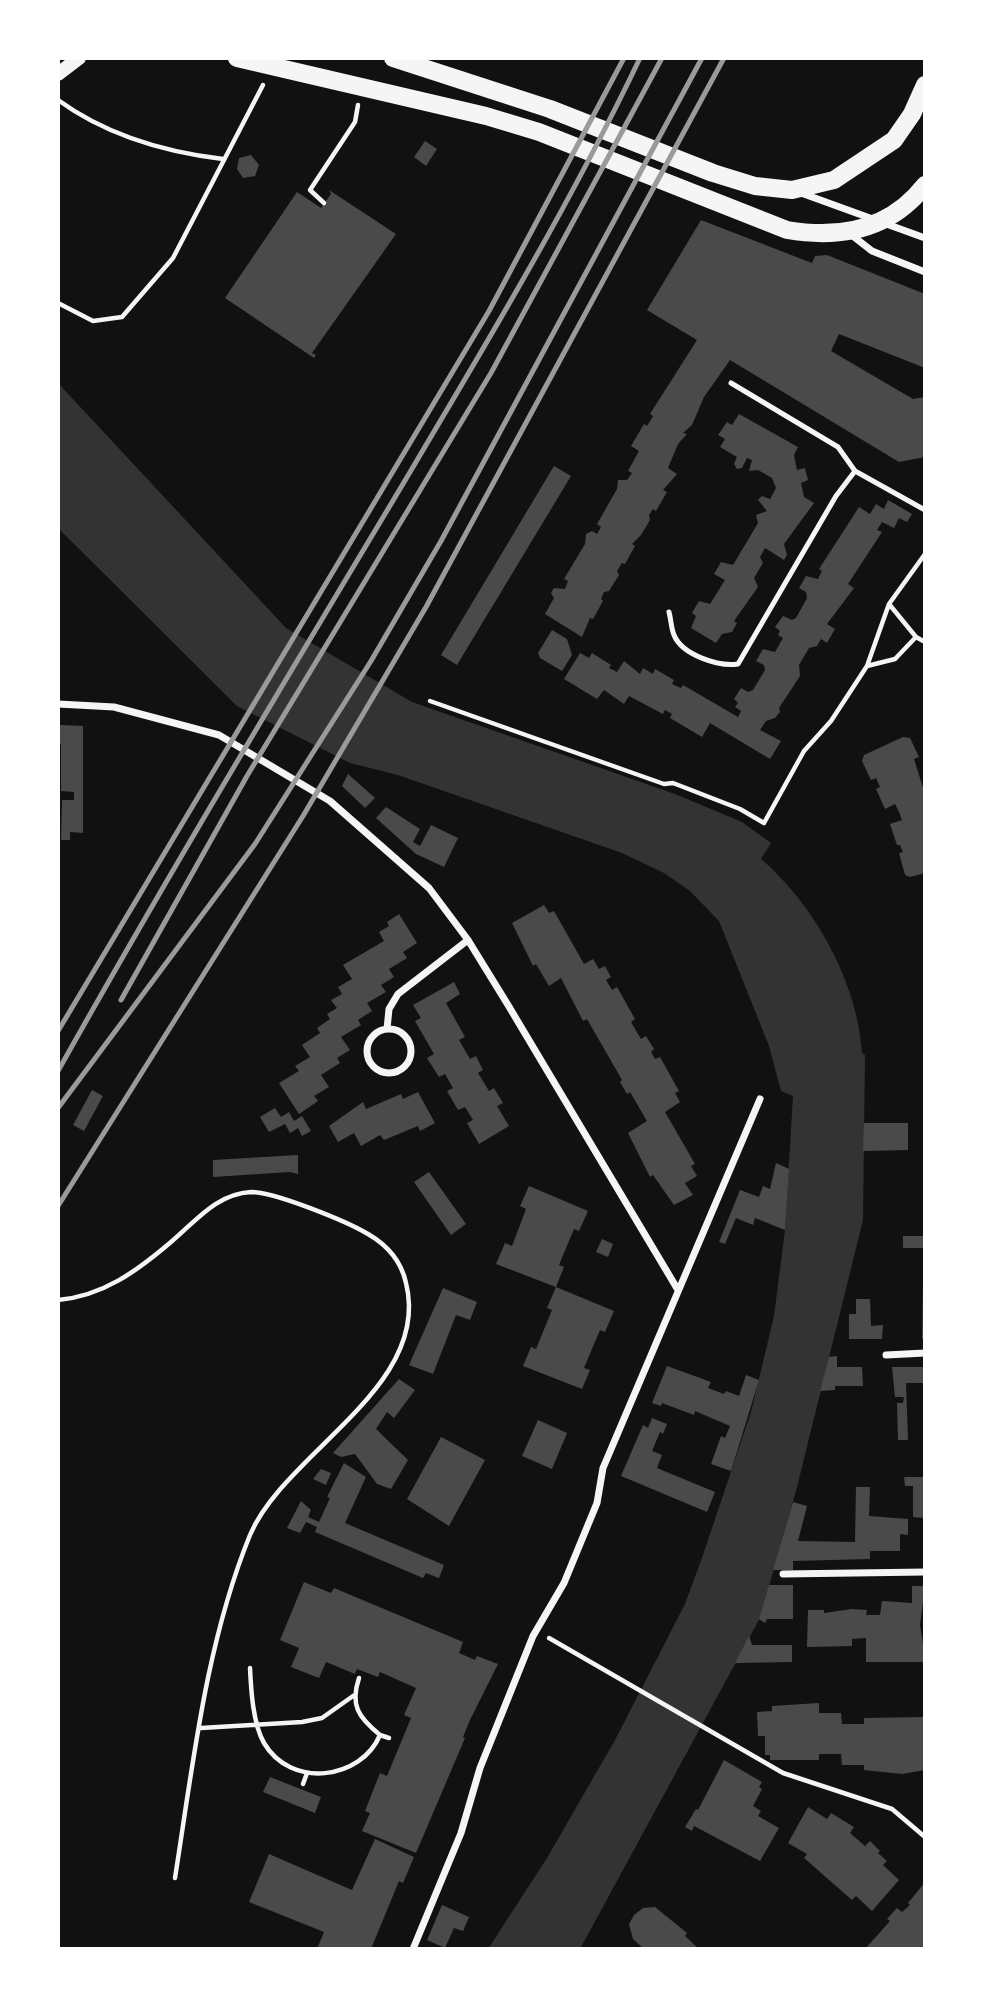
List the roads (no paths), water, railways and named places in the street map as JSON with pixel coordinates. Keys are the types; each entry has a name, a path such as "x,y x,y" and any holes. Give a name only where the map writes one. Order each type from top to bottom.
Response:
{"main road":[{"path":"58,74 79,58"},
{"path":"237,58 486,116 539,132 787,230 819,236 849,233 881,222 915,198 925,185"},
{"path":"404,59 550,108 713,173 755,186 792,190 834,180 886,146 912,114 925,85"}],"street":[{"path":"792,190 925,238"},
{"path":"849,233 872,251 925,272"},
{"path":"58,704 114,707 219,736 330,801 429,888 468,940 678,1290"},
{"path":"387,1029 389,1009 397,994 468,940"},
{"path":"387,1029 404,1034 411,1047 409,1062 391,1073 376,1070 366,1051 371,1038 387,1029"},
{"path":"412,1949 461,1833 480,1768 536,1631 564,1583 597,1503 603,1468 760,1099"},
{"path":"886,1355 925,1353"},
{"path":"783,1574 925,1572"}],"lane":[{"path":"731,383 838,447 855,471 925,510"},
{"path":"670,612 674,635 680,644 716,664 738,664 836,496 855,471"}],"railway":[{"path":"58,1031 489,311 624,58"},
{"path":"58,1071 179,859 519,286 582,173 640,58"},
{"path":"121,1000 247,776 491,373 662,58"},
{"path":"58,1108 255,844 371,661 441,541 702,58"},
{"path":"58,1206 303,816 426,607 724,58"}]}
